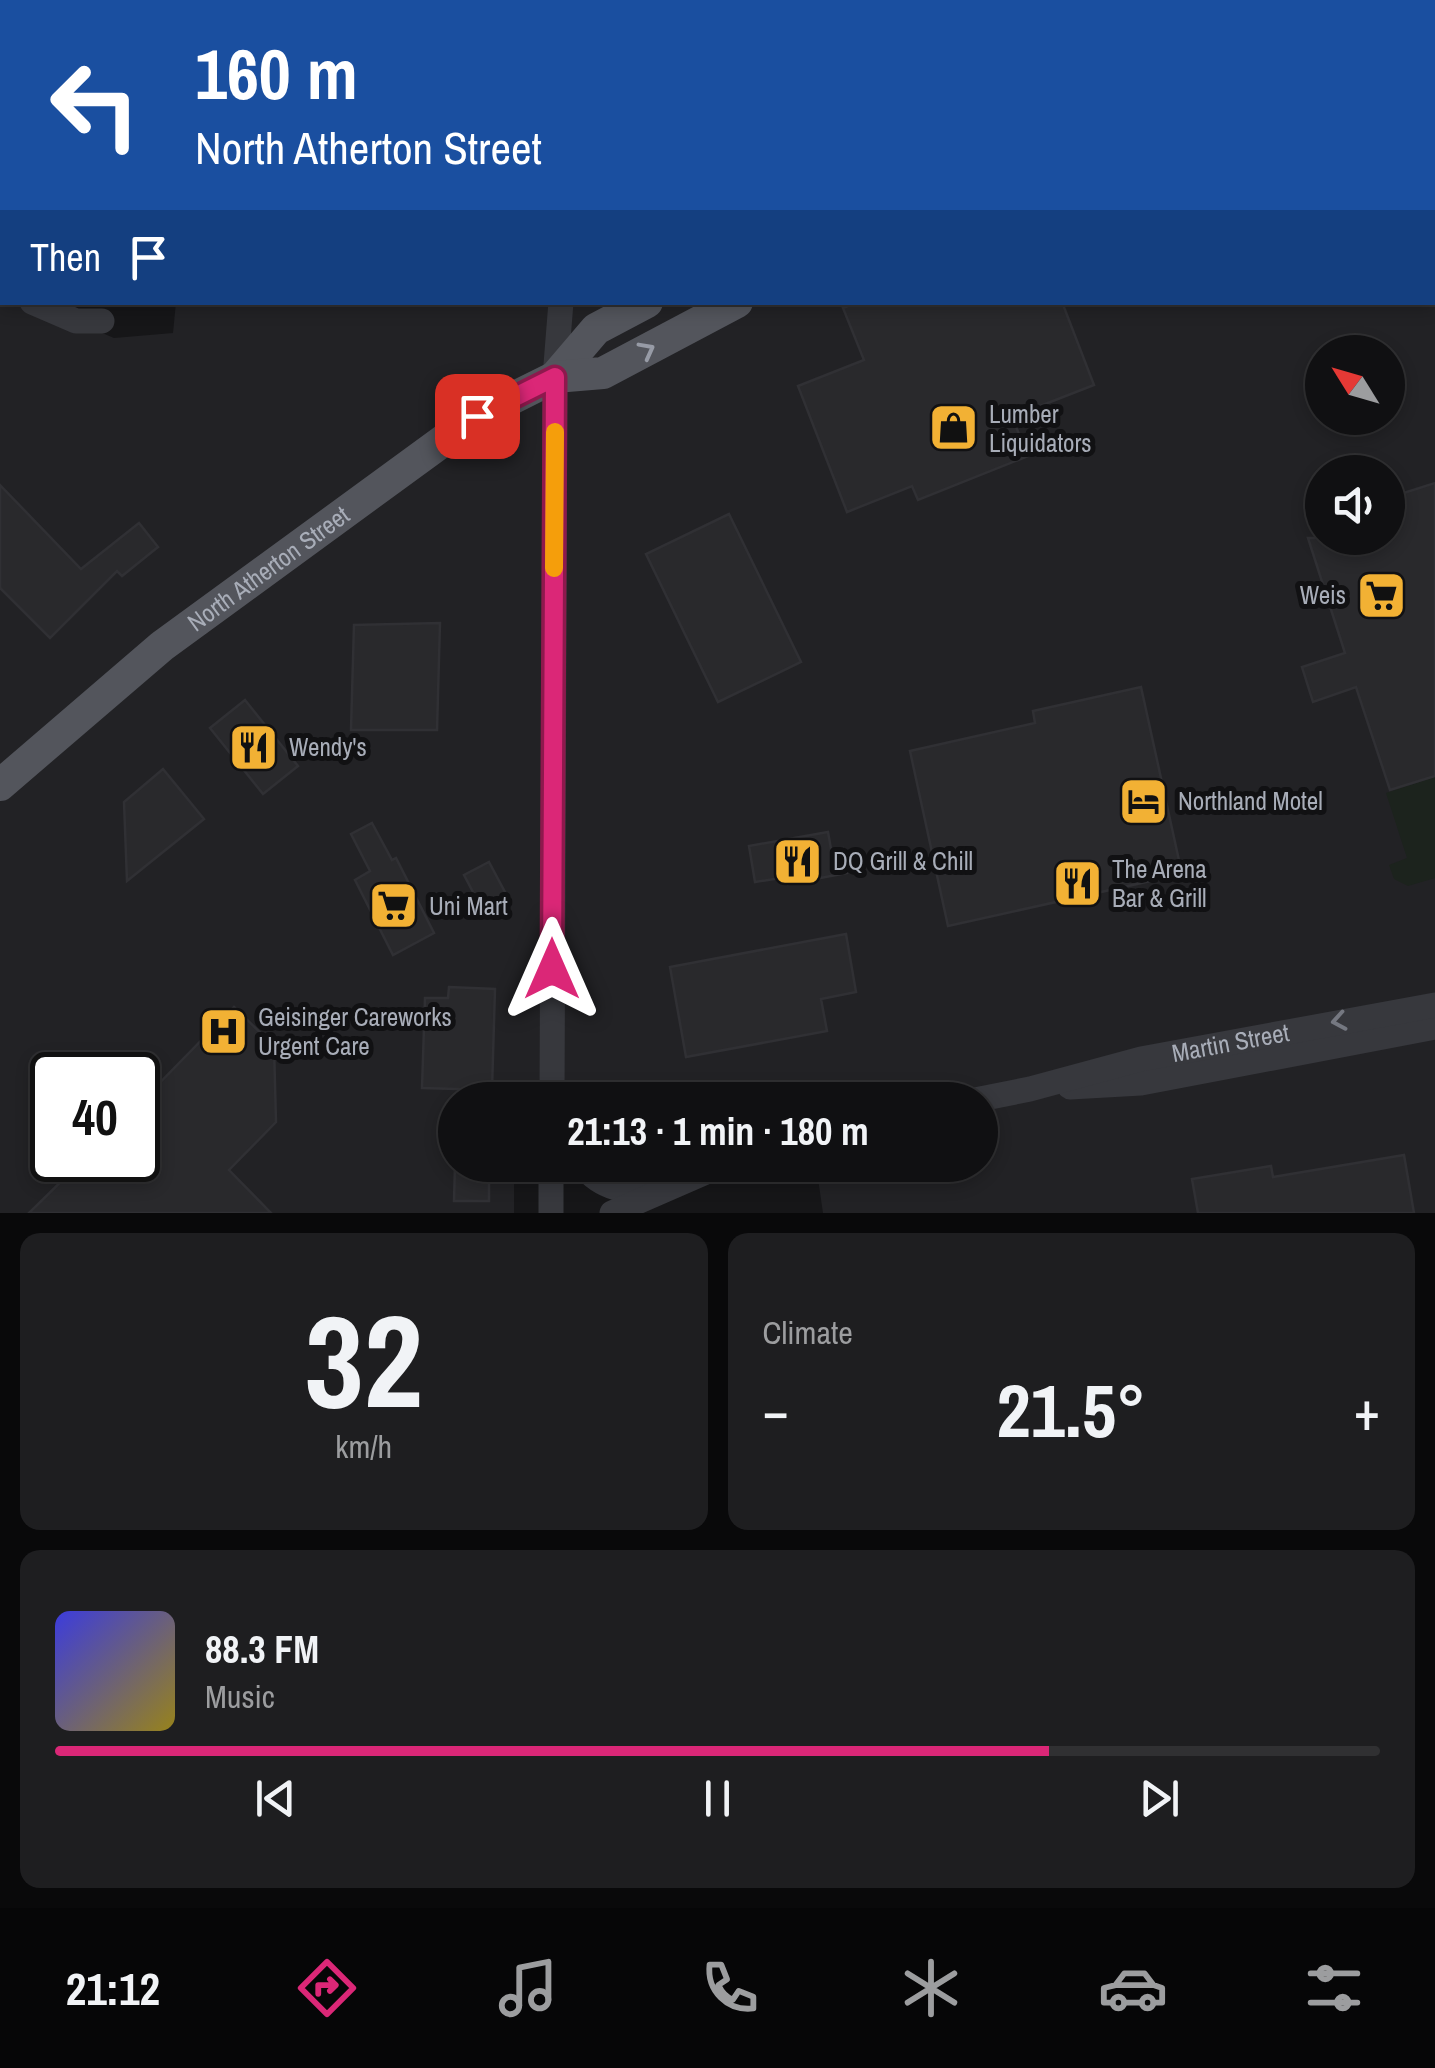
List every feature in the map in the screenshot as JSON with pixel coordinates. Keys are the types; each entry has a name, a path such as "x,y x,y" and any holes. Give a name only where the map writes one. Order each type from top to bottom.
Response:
{"main road":[{"name":"North Atherton Street","path":"555,377 596,329 641,305"},
{"name":"North Atherton Street","path":"0,785 162,646 477,416 555,377 602,373 731,305"}],"street":[{"path":"39,305 76,321 102,321"},
{"path":"552,1082 555,377 561,305"},
{"name":"Martin Street","path":"998,1095 1141,1058 1435,1005"},
{"name":"Martin Street","path":"1030,1089 1141,1083 1435,1027"},
{"path":"551,1182 551,1213"},
{"path":"600,1182 639,1191 670,1186"},
{"path":"612,1213 680,1182"}],"shaded area":[{"path":"0,305 37,305 114,338 173,333 176,305 1435,305 1435,1213 823,1213 818,1182 998,1182 998,1082 438,1082 438,1182 514,1182 514,1213 0,1213"},
{"path":"1435,777 1435,878 1408,886 1394,879 1389,865 1407,858 1386,793"}],"building":[{"path":"1063,305 1094,385 1012,417 1028,456 918,500 912,486 847,512 798,386 864,360 843,308"},
{"name":"Weis","path":"1435,483 1435,776 1390,790 1356,687 1313,702 1302,667 1345,653 1313,555 1405,555 1405,493"},
{"path":"0,485 81,569 139,523 158,547 122,576 117,571 50,638 0,588"},
{"path":"729,514 801,662 718,702 646,554"},
{"path":"440,623 437,730 351,730 354,625"},
{"path":"1141,687 1182,874 948,926 910,751 1035,723 1033,711"},
{"name":"Wendy's","path":"245,700 298,766 263,794 210,728"},
{"path":"163,769 204,819 127,881 124,802"},
{"name":"Uni Mart","path":"372,823 392,860 396,858 434,933 393,955 355,880 370,871 351,834"},
{"name":"DQ Grill & Chill","path":"828,832 831,849 843,848 847,873 788,884 787,877 755,882 749,846"},
{"path":"489,862 506,894 481,907 464,875"},
{"path":"846,934 856,992 821,999 827,1031 686,1057 670,967"},
{"path":"449,987 495,989 492,1082 438,1082 438,1088 422,1088 425,998 448,998"},
{"path":"234,1007 274,1046 276,1122 229,1170 271,1213 29,1213 61,1182 160,1182 160,1083"},
{"path":"1404,1155 1414,1213 1198,1213 1192,1179 1271,1166 1273,1177"},
{"path":"455,1182 489,1182 489,1201 454,1201"}],"slow traffic":[{"path":"554,568 555,432"}],"place":[{"name":"Lumber Liquidators","path":"954,428"},
{"name":"Weis","path":"1381,595"},
{"name":"Wendy's","path":"254,747"},
{"name":"Northland Motel","path":"1143,801"},
{"name":"DQ Grill & Chill","path":"798,861"},
{"name":"The Arena Bar & Grill","path":"1077,883"},
{"name":"Uni Mart","path":"394,906"},
{"name":"Geisinger Careworks Urgent Care","path":"223,1031"}],"route":[{"path":"477,416 555,377 552,969"}]}
